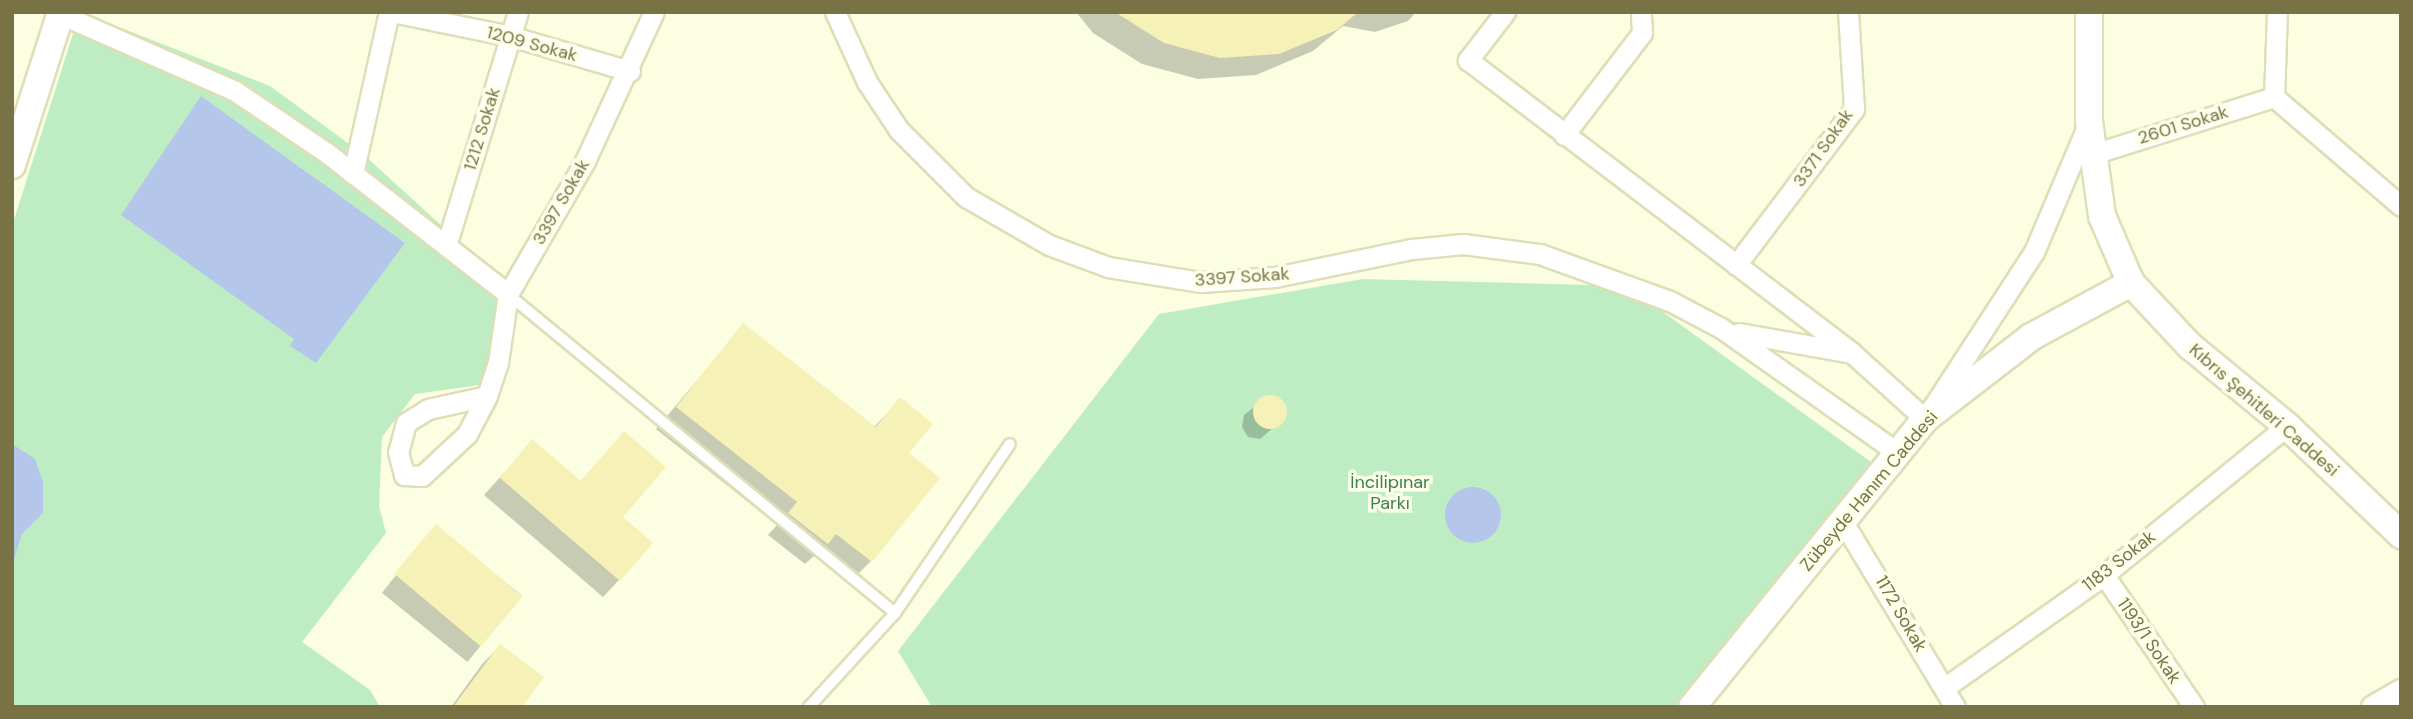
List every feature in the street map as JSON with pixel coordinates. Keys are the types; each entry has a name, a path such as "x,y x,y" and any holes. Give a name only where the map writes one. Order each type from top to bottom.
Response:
{"main road":[{"path":"2089,12 2089,121 2102,216 2131,283"},
{"path":"12,165 18,131 61,13"},
{"name":"Zübeyde Hanım Caddesi","path":"1692,707 1718,668 1843,522 1925,419 2031,337 2131,283"},
{"name":"Kıbrıs Şehitleri Caddesi","path":"2131,283 2190,346 2287,426 2401,535"}],"street":[{"name":"1209 Sokak","path":"390,12 510,36 630,71"},
{"path":"353,174 390,12"},
{"name":"1212 Sokak","path":"446,246 518,12"},
{"name":"3397 Sokak","path":"487,396 428,409 406,423 398,452 404,475 422,476 467,434 487,396 498,363 508,294 585,161 630,71 654,12"},
{"name":"3397 Sokak","path":"835,12 867,82 899,130 941,174 967,197 1009,223 1083,259 1163,279 1201,282 1275,277 1412,249 1497,246 1570,263 1670,301 1721,328"},
{"path":"1505,12 1468,60 1852,353 1925,419 2034,252 2089,121"},
{"path":"1564,135 1642,33 1641,12"},
{"name":"3371 Sokak","path":"1736,265 1854,108 1848,12"},
{"path":"2277,12 2274,97 2401,206"},
{"path":"61,13 235,91 353,174 508,294"},
{"name":"2601 Sokak","path":"2093,154 2274,97"},
{"path":"1721,328 1852,353"},
{"path":"1721,328 1897,452"},
{"name":"1183 Sokak","path":"1944,688 2104,575 2287,426"},
{"name":"1172 Sokak","path":"1843,522 1955,707"},
{"name":"1193/1 Sokak","path":"2104,575 2194,707"},
{"path":"2373,707 2401,691"}],"lane":[{"path":"508,294 895,613"},
{"path":"809,707 895,613 1010,444"}],"green space":[{"path":"80,12 270,86 364,155 523,300 480,385 415,394 382,437 379,506 386,533 302,642 370,690 380,707 12,707 12,226"},
{"name":"İncilipınar Parkı","path":"1363,279 1627,286 1882,470 1709,707 932,707 898,651 1159,314"}],"water":[{"path":"201,96 405,243 316,363 290,346 294,339 121,215"},
{"path":"12,444 35,459 43,482 43,513 22,534 12,565"},
{"path":"1473,487 1488,492 1496,500 1501,515 1496,530 1488,538 1473,543 1458,538 1450,530 1445,515 1450,500 1458,492"}],"building":[{"path":"1115,12 1358,12 1337,30 1279,54 1220,58 1164,43"},
{"path":"743,323 876,427 900,397 933,424 909,453 940,478 872,562 836,534 828,544 788,513 797,502 676,407"},
{"path":"1270,395 1282,400 1287,412 1282,424 1270,429 1258,424 1253,412 1258,400"},
{"path":"624,431 666,467 623,517 653,543 620,581 500,478 532,439 581,481"},
{"path":"436,524 523,597 481,646 394,574"},
{"path":"500,644 544,677 522,707 453,707"}]}
